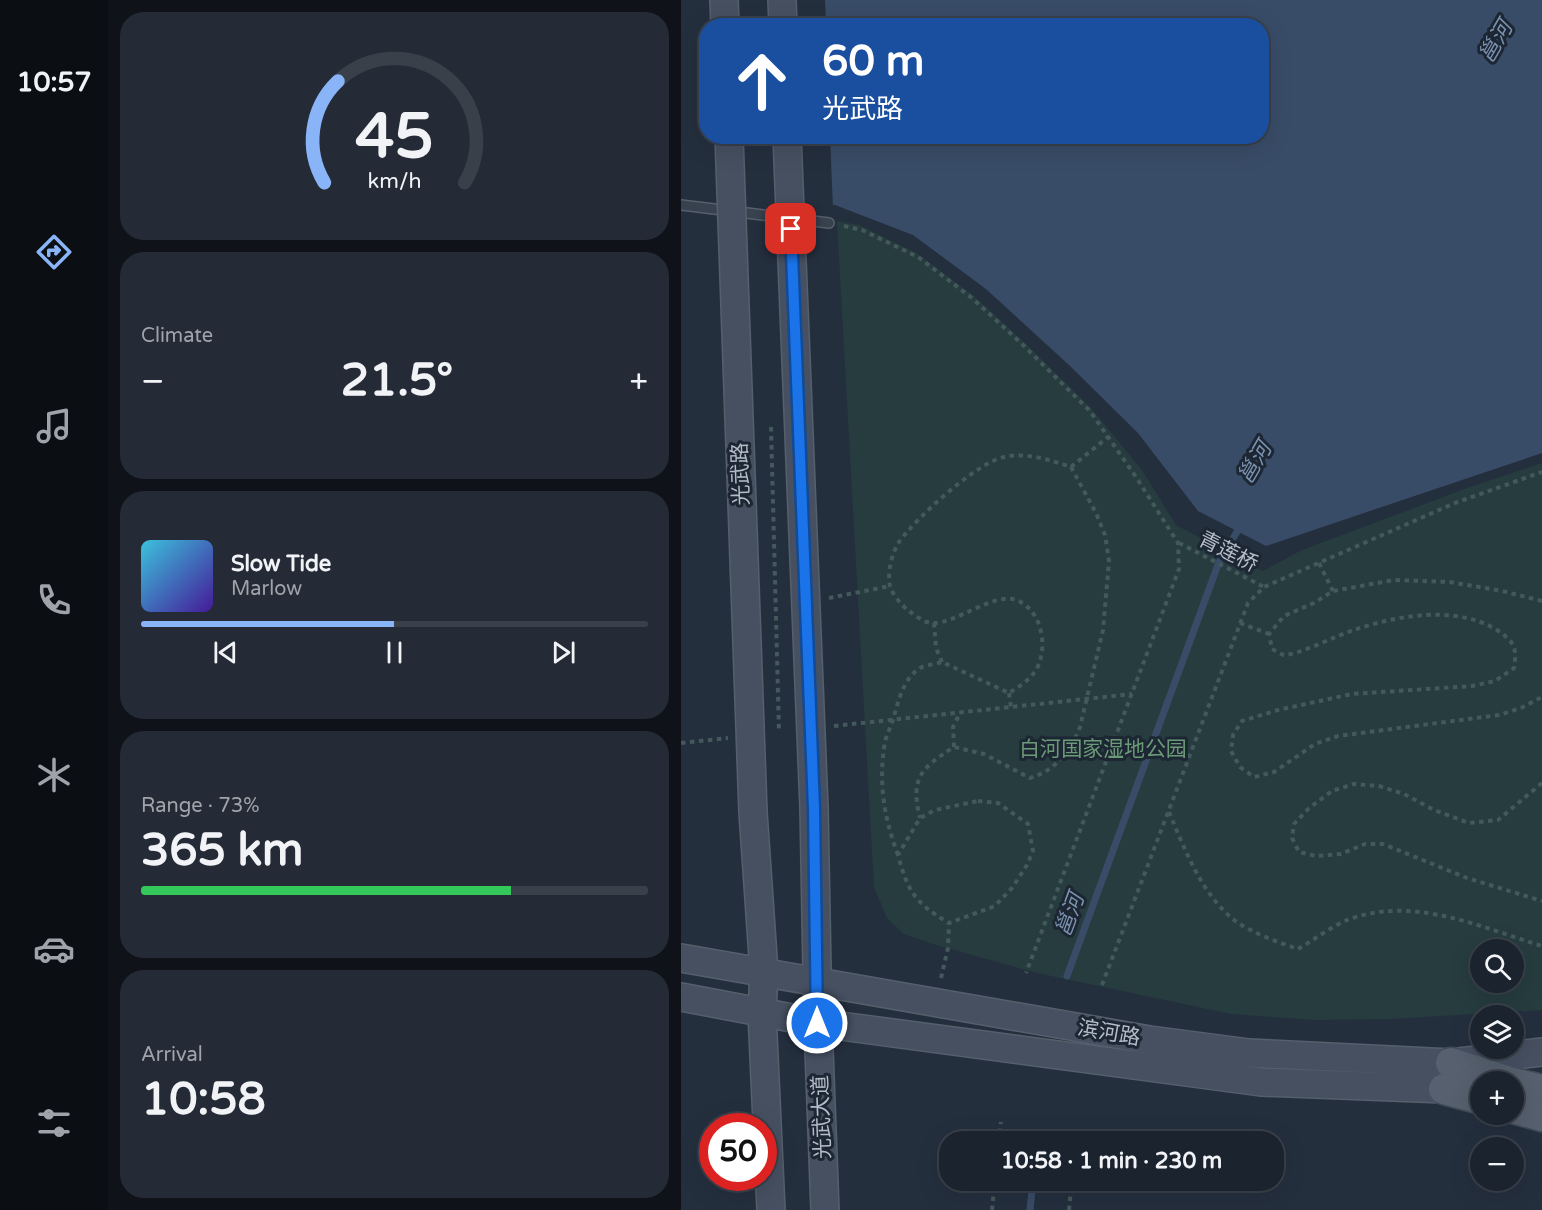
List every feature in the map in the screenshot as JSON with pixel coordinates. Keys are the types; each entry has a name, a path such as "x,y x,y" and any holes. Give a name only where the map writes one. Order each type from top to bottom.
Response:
{"main road":[{"path":"724,0 725,18"},
{"path":"782,0 783,18"},
{"name":"光武路","path":"729,144 753,812 764,972"},
{"name":"光武大道","path":"787,144 814,808 817,1023 825,1210"},
{"name":"滨河路","path":"681,958 818,980 1149,1040 1448,1076 1470,1082"},
{"path":"764,972 762,1013 771,1210"},
{"name":"滨河路","path":"681,997 817,1023 1261,1082 1448,1076 1542,1052"},
{"path":"1448,1076 1470,1078"},
{"path":"1448,1076 1470,1091"},
{"path":"1524,1080 1542,1078"},
{"path":"1524,1085 1542,1090"},
{"path":"1524,1111 1542,1116"}],"lane":[{"path":"681,205 829,224"}],"path":[{"path":"829,224 862,230 918,257 972,298 1090,411 1178,543 1179,569 1026,973"},
{"path":"771,418 779,732"},
{"path":"1071,467 1108,437"},
{"path":"920,818 915,799 917,782 933,761 954,747 984,754 1030,778 1046,773 1062,758 1074,742 1087,699 1103,630 1109,561 1105,535 1071,467 1042,458 1019,455 1002,457 965,478 917,522 898,543 890,564 890,586 905,608 918,618 934,623 999,600 1015,599 1029,610 1039,624 1044,642 1038,667 1026,683 1008,693"},
{"path":"1102,986 1248,603 1264,587 1455,503 1542,472"},
{"name":"青莲桥","path":"1178,543 1264,587"},
{"path":"1319,563 1333,591"},
{"path":"1269,634 1284,616 1314,603 1333,591 1394,580 1439,582 1502,591 1542,601"},
{"path":"822,600 890,586"},
{"path":"776,608 787,606"},
{"path":"1269,634 1272,649 1283,655 1299,652 1356,629 1395,619 1447,615 1470,618 1491,626 1510,638 1516,652 1513,668 1495,681 1472,686 1352,694 1278,710 1242,721 1233,735 1231,752 1240,767 1254,777 1274,772 1315,744 1338,736 1499,715 1521,708 1542,697"},
{"path":"1240,622 1269,634"},
{"path":"934,623 936,648 942,662"},
{"path":"949,923 927,910 911,893 903,876 882,798 885,740 907,680 920,668 942,662 1008,693"},
{"path":"1008,693 1011,707"},
{"path":"824,727 1132,694"},
{"path":"954,747 953,727 960,712"},
{"path":"768,734 790,731"},
{"path":"681,743 735,737"},
{"path":"1542,783 1498,820 1469,823 1434,810 1404,794 1379,786 1354,784 1332,791 1308,809 1294,824 1292,838 1299,852 1316,856 1341,854 1365,844 1383,844 1467,878 1542,901"},
{"path":"898,855 920,818 935,810 978,801 998,803 1028,824 1033,851 1012,888 995,906 949,923"},
{"path":"1168,812 1190,861 1210,894 1235,920 1275,941 1298,949 1347,920 1375,911 1409,910 1462,919 1542,946"},
{"path":"935,1002 948,948 949,923"},
{"path":"1000,1131 1001,1122"},
{"path":"992,1210 994,1191"},
{"path":"1069,1210 1071,1191"}],"green space":[{"name":"白河国家湿地公园","path":"837,221 859,225 918,254 974,296 1092,409 1142,470 1176,525 1263,571 1302,550 1470,487 1542,463 1542,1010 1524,1011 1524,1005 1470,1005 1470,1014 1314,1020 1231,1014 1037,973 933,944 904,934 887,918 874,887"}],"water":[{"path":"681,0 1542,0 1542,453 1266,546 1198,511 1138,433 1069,365 986,289 913,235 835,205 681,196"}],"pier":[{"path":"681,0 825,0 826,18 699,18 699,144 830,144 833,208 681,199"}],"waterway":[{"name":"邕河","path":"1067,976 1219,562 1241,525"},
{"name":"邕河","path":"1030,1210 1032,1191"}],"route":[{"path":"791,229 814,808 817,1023"}]}
